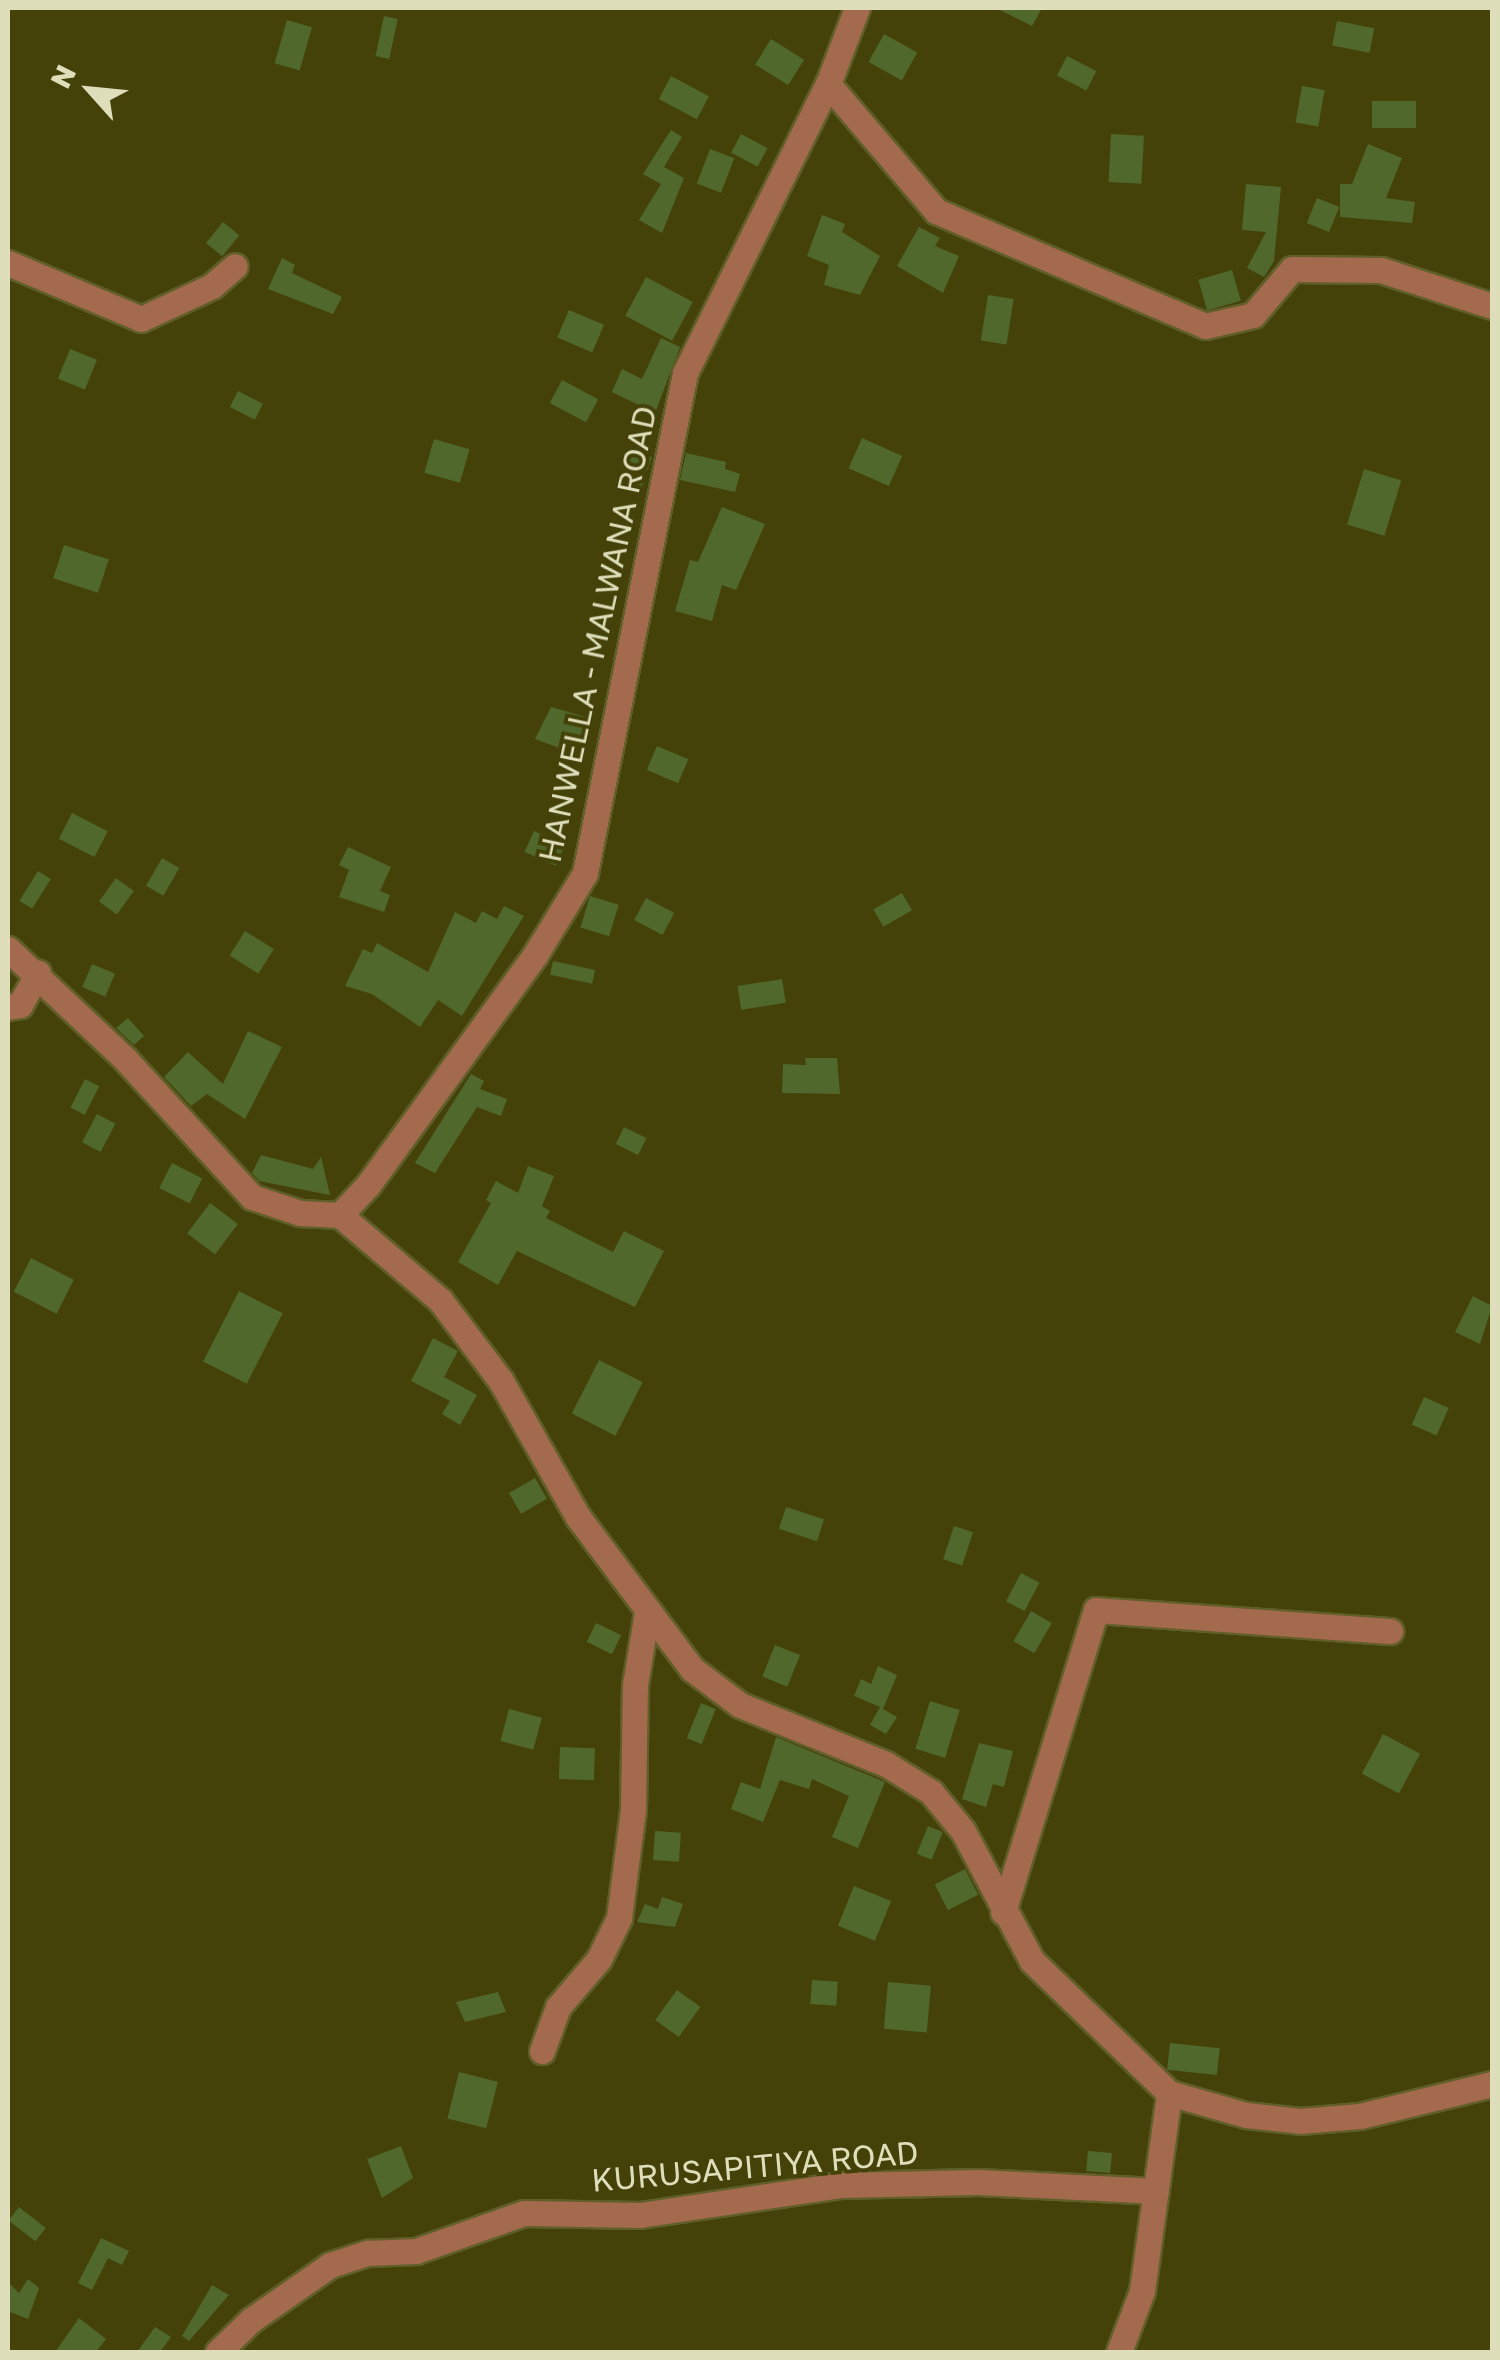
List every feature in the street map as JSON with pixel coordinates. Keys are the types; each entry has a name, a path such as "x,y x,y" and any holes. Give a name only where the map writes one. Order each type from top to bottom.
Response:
{"street":[{"name":"HANWELLA - MALWANA ROAD","path":"340,1215 535,955 585,874 685,373 828,84 857,8"},
{"path":"828,84 936,211 1204,326 1253,315 1292,269 1380,270 1492,306"},
{"path":"8,264 141,319 212,286 234,266"},
{"path":"8,949 38,973 252,1197 300,1214 340,1215 440,1300 502,1380 578,1517 692,1669 740,1705 886,1764 932,1792 963,1831 1032,1961 1168,2093 1300,2121 1360,2116 1492,2088"},
{"path":"8,1008 20,1005 38,973"},
{"path":"1003,1912 1096,1610 1390,1632"},
{"path":"542,2050 558,2007 599,1959 620,1918 633,1810 634,1684 647,1612"},
{"path":"1119,2352 1142,2291 1168,2093"},
{"name":"KURUSAPITIYA ROAD","path":"218,2352 251,2320 330,2266 368,2253 416,2251 524,2213 640,2215 840,2184 978,2182 1156,2191"}],"building":[{"path":"996,8 1042,8 1032,26"},
{"path":"384,16 398,19 389,59 375,56"},
{"path":"287,20 312,27 300,70 275,63"},
{"path":"1337,21 1374,28 1370,53 1332,46"},
{"path":"884,34 917,52 902,80 868,62"},
{"path":"771,39 804,60 788,85 755,64"},
{"path":"1067,56 1096,71 1086,91 1057,76"},
{"path":"671,76 709,96 697,119 659,99"},
{"path":"1302,86 1325,90 1318,126 1296,122"},
{"path":"1372,101 1416,101 1416,128 1372,128"},
{"path":"671,130 682,137 664,167 684,178 662,233 639,220 661,184 643,174"},
{"path":"741,134 767,148 758,167 731,153"},
{"path":"1111,134 1144,136 1141,184 1108,182"},
{"path":"1368,144 1402,158 1386,198 1415,202 1412,223 1340,217 1340,184 1352,184"},
{"path":"710,149 734,158 721,193 697,184"},
{"path":"1246,184 1281,187 1274,261 1264,277 1247,268 1266,232 1242,230"},
{"path":"1317,198 1339,207 1329,232 1307,223"},
{"path":"822,215 845,224 842,232 880,256 860,295 824,285 829,265 807,256"},
{"path":"223,222 239,235 222,256 206,243"},
{"path":"919,227 940,238 935,246 959,256 943,293 897,266"},
{"path":"282,258 295,265 292,273 342,297 333,314 268,289"},
{"path":"1232,270 1241,301 1207,310 1198,280"},
{"path":"646,277 693,302 672,341 625,316"},
{"path":"988,295 1014,299 1006,345 981,340"},
{"path":"569,310 604,325 592,352 557,338"},
{"path":"661,338 680,347 655,413 612,392 622,369 642,379"},
{"path":"70,349 97,360 85,390 58,379"},
{"path":"562,380 598,399 586,422 550,403"},
{"path":"238,391 263,404 255,420 230,407"},
{"path":"862,438 902,456 889,486 849,468"},
{"path":"434,439 470,449 460,483 424,473"},
{"path":"631,452 652,457 639,496 621,491"},
{"path":"686,453 726,462 725,469 740,474 735,492 680,480"},
{"path":"1364,469 1401,480 1384,536 1347,524"},
{"path":"722,507 765,524 736,590 722,585 712,621 675,611 690,560 698,562"},
{"path":"64,545 109,560 98,593 53,578"},
{"path":"551,707 590,718 585,737 575,735 570,752 535,739"},
{"path":"657,746 688,759 678,783 647,770"},
{"path":"72,813 108,831 94,857 59,839"},
{"path":"534,831 565,845 556,866 525,852"},
{"path":"348,847 391,867 380,891 390,895 384,912 339,897 349,870 339,865"},
{"path":"162,858 179,868 163,896 146,886"},
{"path":"38,871 51,879 32,909 19,901"},
{"path":"116,878 134,891 117,914 99,901"},
{"path":"902,893 912,910 883,927 873,909"},
{"path":"590,896 619,905 609,936 580,928"},
{"path":"646,898 674,913 663,935 634,920"},
{"path":"504,906 524,916 462,1016 438,1000 420,1027 372,994 345,986 363,949 372,953 377,943 428,972 455,912 476,923 482,911 497,919"},
{"path":"245,931 274,949 258,974 230,956"},
{"path":"553,961 595,970 592,984 550,975"},
{"path":"92,964 115,974 105,997 82,987"},
{"path":"782,979 786,1003 741,1010 738,986"},
{"path":"128,1018 144,1036 134,1045 116,1028"},
{"path":"248,1031 282,1047 245,1119 207,1094 191,1106 164,1077 188,1052 223,1084"},
{"path":"805,1058 837,1058 840,1094 782,1093 783,1064 806,1065"},
{"path":"471,1074 484,1081 480,1089 507,1099 501,1116 477,1107 435,1173 415,1163"},
{"path":"85,1079 99,1086 85,1115 70,1108"},
{"path":"97,1114 116,1124 101,1152 82,1142"},
{"path":"624,1127 646,1138 638,1155 616,1144"},
{"path":"261,1155 313,1169 321,1157 330,1195 259,1181 252,1173"},
{"path":"172,1163 202,1178 190,1203 159,1188"},
{"path":"528,1166 554,1176 542,1206 550,1211 546,1218 613,1252 624,1231 664,1251 635,1307 517,1251 498,1285 458,1262 491,1203 486,1200 496,1181 518,1193"},
{"path":"210,1203 238,1224 215,1254 187,1233"},
{"path":"31,1258 74,1280 57,1314 14,1292"},
{"path":"239,1291 283,1313 247,1384 203,1361"},
{"path":"1473,1296 1492,1306 1480,1344 1455,1332"},
{"path":"433,1338 458,1351 444,1377 477,1395 460,1425 442,1414 450,1401 411,1381"},
{"path":"599,1360 643,1382 615,1436 572,1413"},
{"path":"1424,1397 1449,1408 1436,1435 1412,1424"},
{"path":"535,1478 547,1499 521,1514 509,1493"},
{"path":"786,1507 824,1519 817,1541 779,1529"},
{"path":"954,1526 973,1532 962,1565 943,1559"},
{"path":"1021,1573 1040,1583 1025,1611 1006,1601"},
{"path":"1031,1611 1052,1623 1034,1653 1014,1641"},
{"path":"596,1623 621,1635 612,1654 587,1642"},
{"path":"775,1645 800,1655 787,1687 762,1677"},
{"path":"878,1666 897,1675 883,1709 897,1717 886,1734 870,1725 880,1707 854,1696 861,1679 871,1684"},
{"path":"930,1701 960,1710 945,1758 915,1749"},
{"path":"701,1703 716,1709 702,1744 687,1738"},
{"path":"509,1709 542,1718 533,1750 500,1741"},
{"path":"1383,1734 1420,1754 1399,1793 1362,1774"},
{"path":"776,1737 885,1782 858,1848 832,1837 849,1796 812,1779 809,1789 780,1780 763,1822 731,1809 741,1782 760,1789"},
{"path":"979,1743 1013,1751 1004,1787 993,1784 986,1807 962,1799"},
{"path":"560,1747 595,1748 594,1780 559,1779"},
{"path":"928,1826 943,1832 932,1860 917,1854"},
{"path":"655,1831 681,1833 679,1862 653,1860"},
{"path":"965,1869 978,1895 948,1910 935,1884"},
{"path":"854,1886 891,1901 875,1941 838,1926"},
{"path":"662,1897 683,1904 675,1927 637,1922 645,1904 658,1909"},
{"path":"812,1980 838,1982 836,2006 810,2004"},
{"path":"888,1982 931,1986 927,2033 884,2029"},
{"path":"677,1990 700,2007 679,2037 655,2020"},
{"path":"498,1992 506,2012 465,2022 456,2002"},
{"path":"1170,2043 1220,2048 1217,2075 1167,2070"},
{"path":"459,2072 498,2082 486,2128 447,2119"},
{"path":"401,2146 413,2178 382,2198 367,2159"},
{"path":"1088,2151 1112,2153 1110,2173 1086,2171"},
{"path":"19,2207 46,2228 35,2241 9,2220"},
{"path":"101,2238 129,2251 122,2265 108,2258 92,2290 78,2283"},
{"path":"28,2279 39,2288 28,2319 8,2311 8,2282 19,2293"},
{"path":"212,2285 229,2295 189,2341 182,2336"},
{"path":"79,2318 106,2339 96,2352 55,2352"},
{"path":"155,2327 171,2337 160,2352 137,2352"}]}
